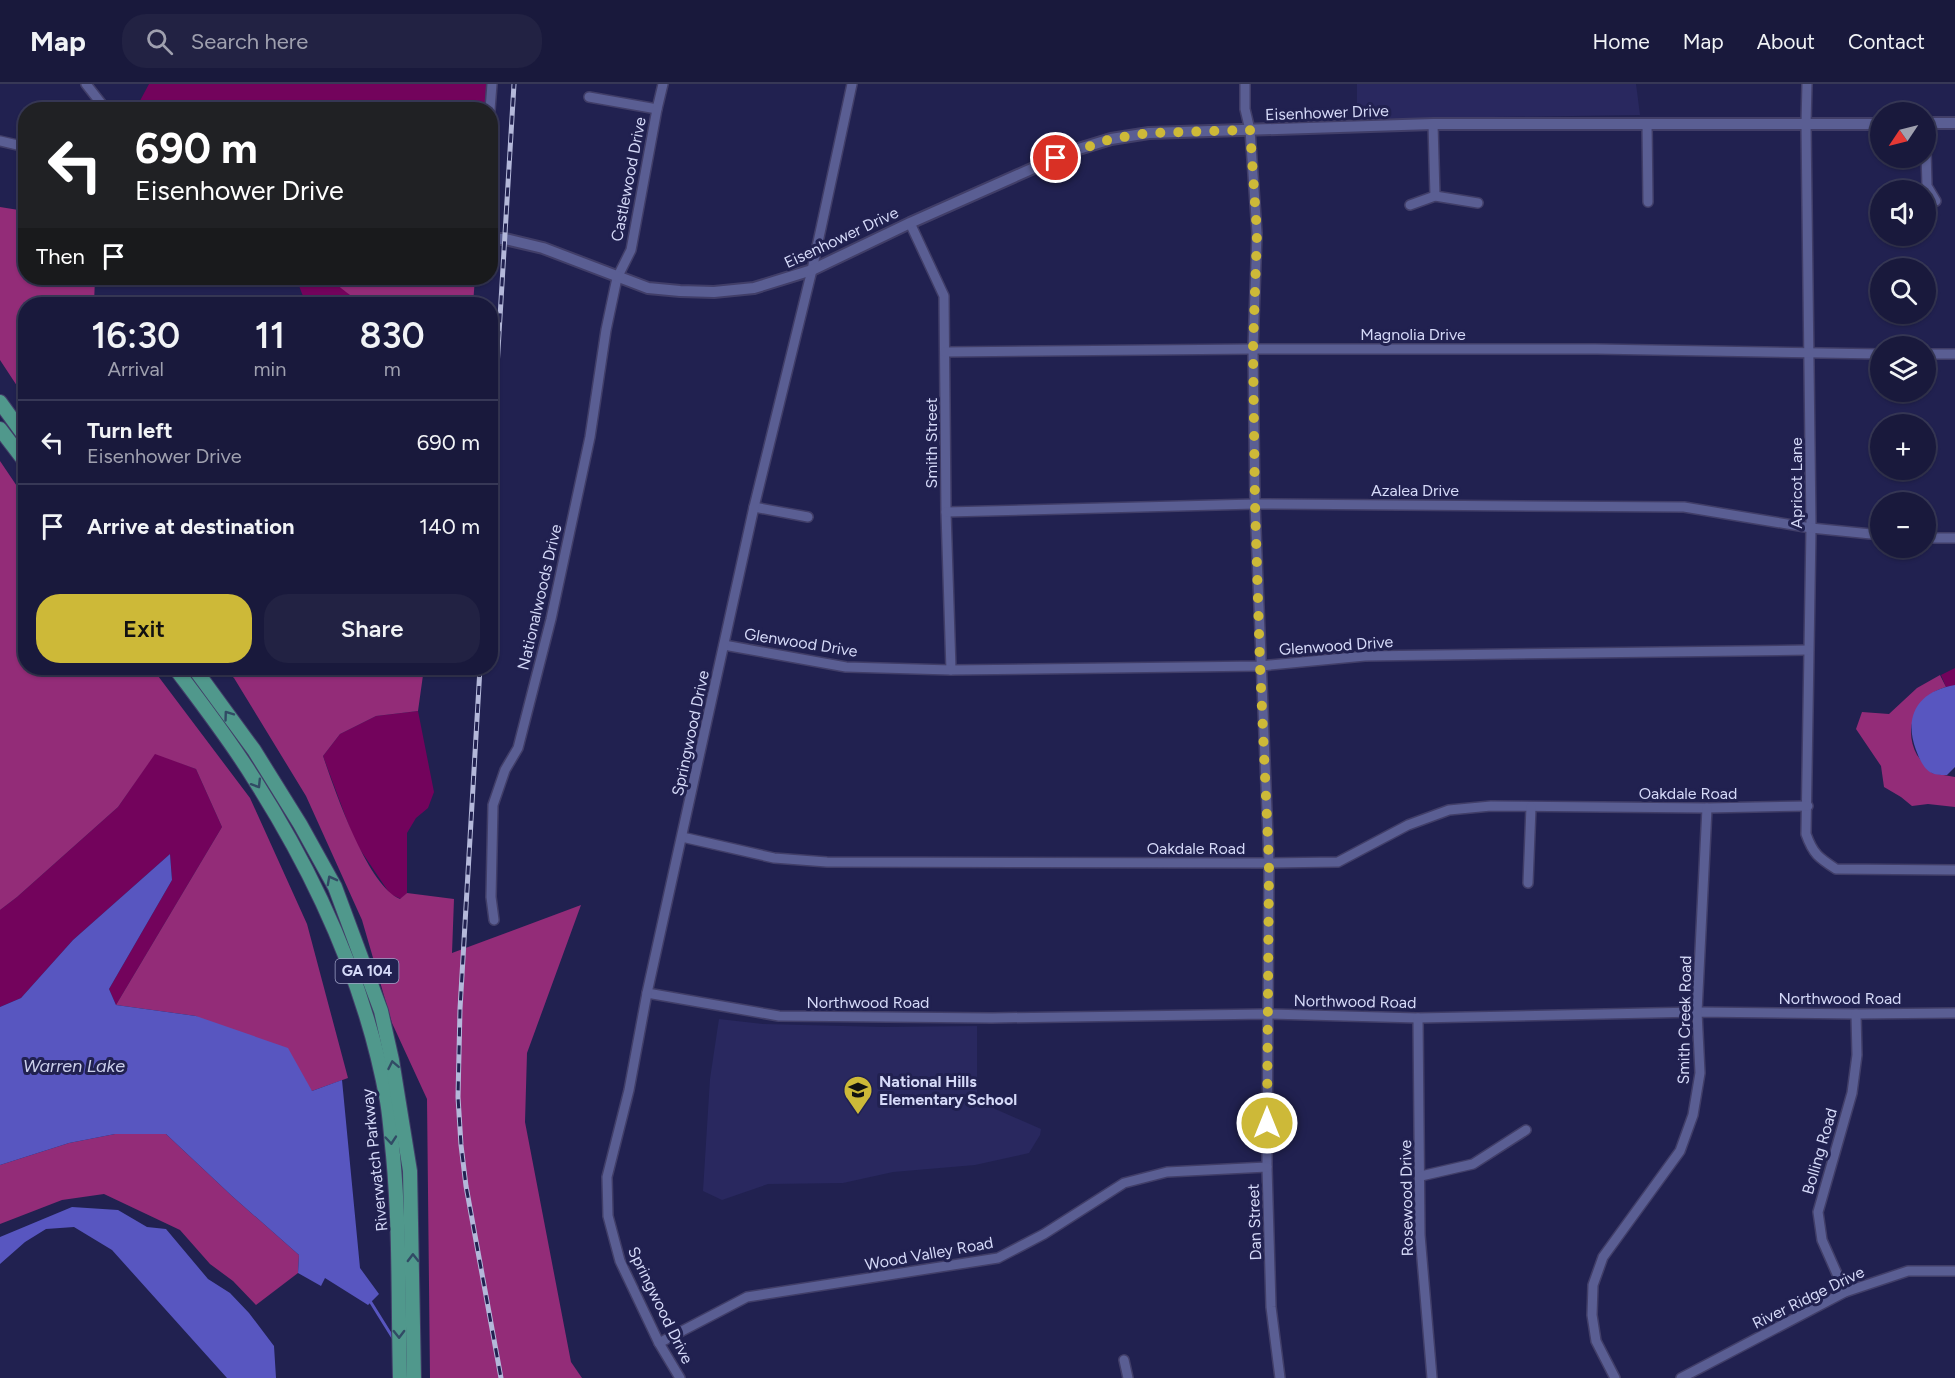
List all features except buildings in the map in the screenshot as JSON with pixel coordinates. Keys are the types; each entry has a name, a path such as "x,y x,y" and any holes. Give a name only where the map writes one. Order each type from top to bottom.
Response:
{"main road":[{"path":"0,402 18,427"},
{"path":"0,429 18,453"},
{"name":"Riverwatch Parkway","path":"180,675 253,776 294,843 323,901 346,957 373,1035 388,1103 398,1235 400,1378"},
{"name":"Riverwatch Parkway","path":"199,675 254,750 300,824 335,887 381,1011 393,1060 410,1171 414,1378"}],"street":[{"path":"86,84 100,102"},
{"path":"491,102 492,84"},
{"name":"Castlewood Drive","path":"617,278 630,250 663,84"},
{"name":"Springwood Drive","path":"680,1378 659,1343 620,1261 608,1216 607,1177 629,1090 647,993 754,507 812,270 852,84"},
{"name":"Dan Street","path":"1245,84 1245,109 1250,130 1257,233 1253,349 1255,504 1269,863 1267,1167 1271,1307 1280,1378"},
{"name":"Apricot Lane","path":"1807,84 1811,528 1806,834 1811,849 1836,869 1955,870"},
{"path":"589,97 657,110"},
{"path":"1936,123 1955,123"},
{"path":"1433,124 1435,196"},
{"name":"Eisenhower Drive","path":"498,239 543,248 648,288 731,292 772,283 812,270 910,222 1072,151 1111,139 1149,133 1433,124 1870,124"},
{"path":"1647,124 1648,202"},
{"path":"0,141 18,145"},
{"path":"1410,205 1435,196 1478,204"},
{"name":"Smith Street","path":"910,222 944,296 946,513 951,670"},
{"name":"Nationalwoods Drive","path":"494,920 491,897 493,805 505,770 518,748 551,619 590,437 606,330 617,278"},
{"name":"Magnolia Drive","path":"945,352 1596,349 1870,354"},
{"path":"1936,354 1955,354"},
{"name":"Azalea Drive","path":"946,513 1255,504 1684,507 1811,528 1870,534"},
{"path":"754,507 808,517"},
{"path":"1936,538 1955,538"},
{"name":"Glenwood Drive","path":"724,645 846,667 951,670 1260,666 1365,656 1808,650"},
{"name":"Oakdale Road","path":"682,837 774,858 826,862 1338,862 1408,825 1449,810 1491,806 1707,808 1808,806"},
{"path":"1528,883 1531,807"},
{"name":"Smith Creek Road","path":"1615,1378 1596,1341 1592,1315 1593,1285 1603,1257 1680,1151 1693,1115 1700,1073 1697,1012 1707,808"},
{"name":"Northwood Road","path":"647,993 779,1016 992,1018 1267,1014 1419,1018 1697,1012 1955,1013"},
{"name":"Bolling Road","path":"1845,1292 1822,1240 1818,1212 1852,1093 1857,1055 1856,1014"},
{"name":"Rosewood Drive","path":"1419,1018 1420,1235 1432,1378"},
{"path":"1421,1176 1473,1164 1527,1130"},
{"name":"Wood Valley Road","path":"659,1343 747,1297 998,1258 1044,1234 1124,1183 1167,1172 1267,1167"},
{"name":"River Ridge Drive","path":"1681,1378 1845,1292 1908,1271 1955,1271"},
{"path":"1124,1360 1128,1378"}],"shaded area":[{"path":"149,84 492,84 491,102 139,102"},
{"path":"1357,84 1636,84 1640,115 1357,119"},
{"path":"0,207 18,210 18,285 95,285 94,297 18,297 18,387 0,360"},
{"path":"299,285 339,285 371,297 303,297"},
{"path":"338,285 474,285 474,297 354,297"},
{"path":"0,461 18,488 18,675 157,675 250,798 307,924 348,1078 312,1091 196,1016 116,1005 222,827 196,769 155,754 118,807 0,910"},
{"path":"1955,668 1955,686 1946,687 1941,675"},
{"path":"231,675 423,675 418,711 376,716 340,734 323,756 335,791 364,857 388,890 400,899 407,893 454,899 452,953 581,905 527,1053 525,1122 571,1362 582,1378 430,1378 427,1099 392,1023 362,920 306,796"},
{"path":"1940,675 1946,687 1927,697 1920,705 1915,714 1911,734 1917,755 1932,773 1955,777 1955,807 1928,804 1912,806 1884,787 1881,766 1856,729 1862,712 1889,714 1917,688"},
{"path":"418,711 434,792 428,808 416,818 407,833 407,893 401,899 390,894 355,842 323,756 340,734 376,716"},
{"path":"155,753 196,769 222,827 116,1005 109,989 172,880 170,854 73,940 21,998 0,1007 0,910 118,807"},
{"name":"National Hills Elementary School","path":"719,1019 763,1024 883,1027 977,1026 977,1101 1041,1129 1040,1135 1029,1153 975,1165 893,1172 843,1183 768,1184 722,1200 703,1191 710,1079"},
{"path":"115,1134 166,1134 299,1255 298,1273 256,1305 233,1281 210,1264 180,1230 104,1194 62,1200 0,1224 0,1165 69,1143"}],"water":[{"path":"1955,685 1955,767 1947,775 1935,774 1924,767 1916,750 1912,737 1913,716 1923,699 1942,688"},
{"name":"Warren Lake","path":"170,854 172,880 109,989 116,1005 196,1016 288,1048 312,1091 342,1080 360,1268 379,1294 368,1305 325,1278 321,1286 298,1273 299,1255 166,1134 115,1134 69,1143 0,1165 0,1007 21,998 73,940"},
{"path":"72,1207 118,1210 147,1227 166,1229 208,1279 230,1293 249,1313 274,1346 276,1378 227,1378 112,1250 74,1227 46,1229 25,1242 0,1264 0,1237"}],"waterway":[{"path":"370,1301 393,1338"}],"railway":[{"path":"498,351 514,84"},
{"path":"480,675 460,1009 458,1097 466,1186 501,1378"}],"place":[{"name":"National Hills Elementary School","path":"858,1116"}],"route":[{"path":"1056,158 1111,139 1149,133 1250,130 1257,233 1253,349 1255,504 1269,863 1267,1123"}]}
